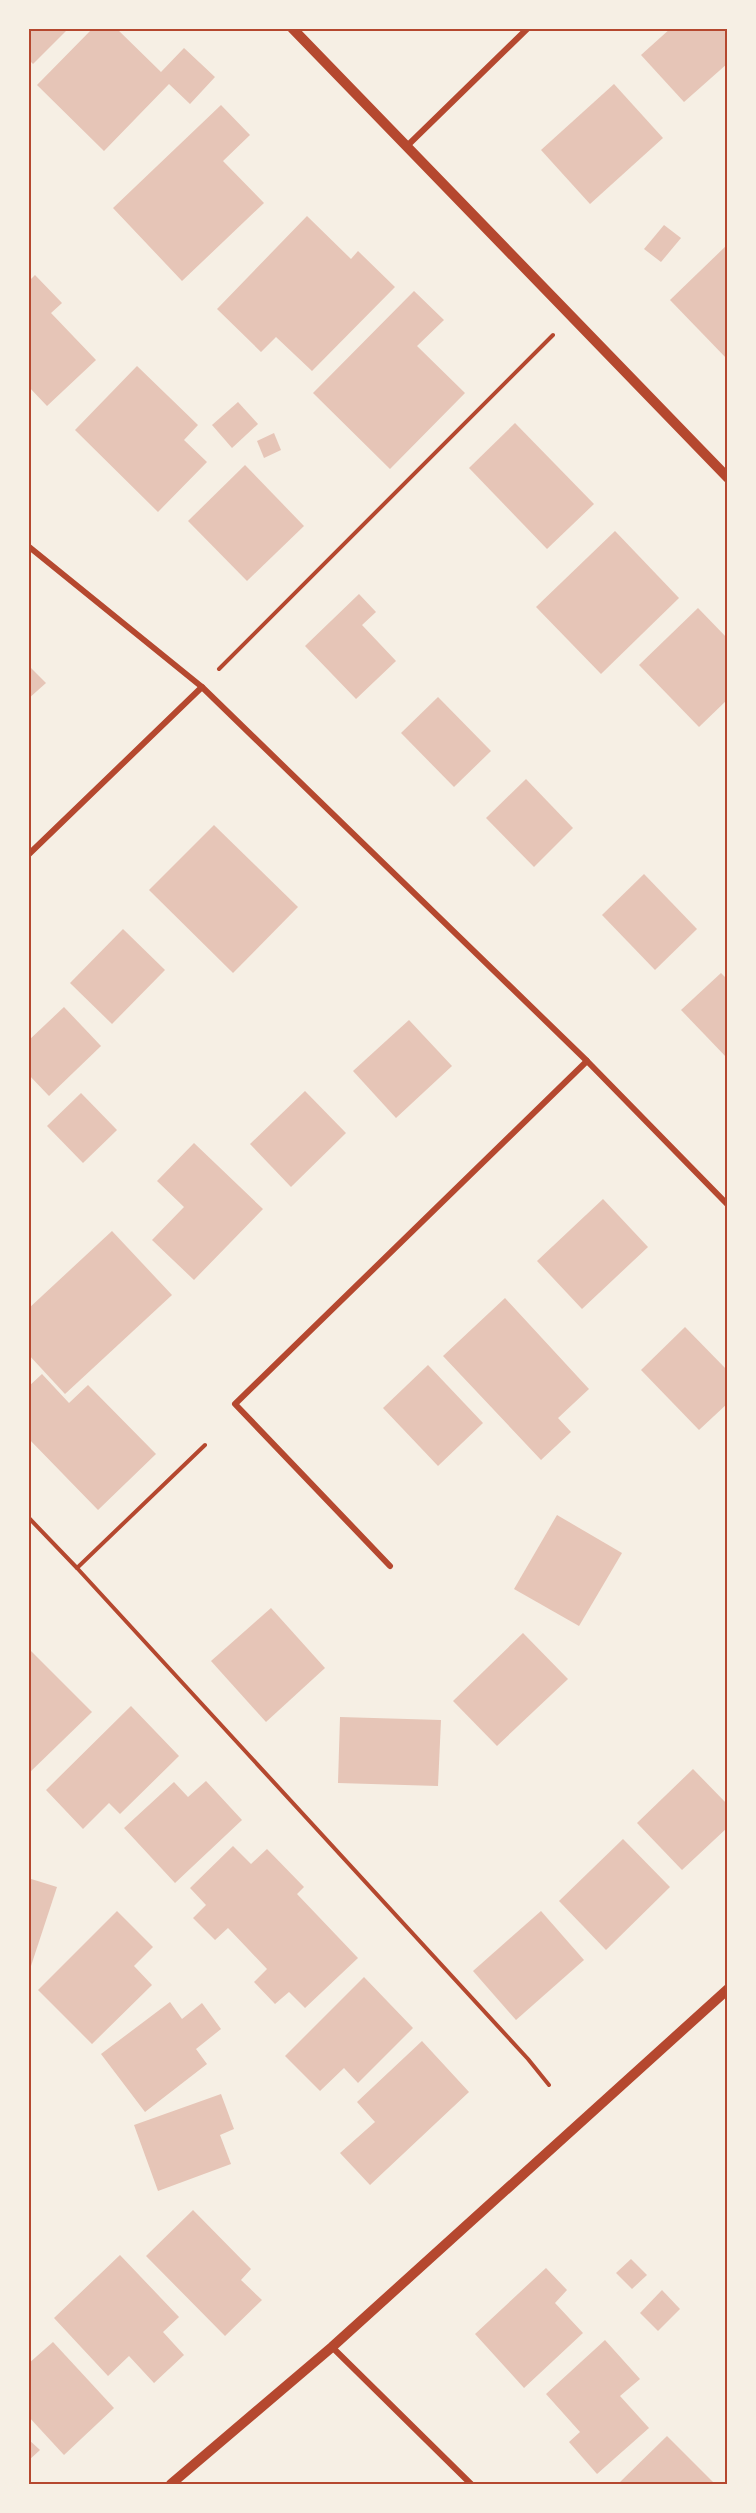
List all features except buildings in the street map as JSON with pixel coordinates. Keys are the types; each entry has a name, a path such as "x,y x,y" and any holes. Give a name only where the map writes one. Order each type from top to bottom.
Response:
{"street":[{"path":"292,28 728,478"},
{"path":"406,147 528,28"},
{"path":"28,546 201,687 587,1061 728,1205"},
{"path":"28,855 201,687"},
{"path":"390,1566 235,1404 587,1061"},
{"path":"171,2484 332,2347 728,1989"},
{"path":"332,2347 471,2484"}],"path":[{"path":"217,671 571,317"},
{"path":"77,1568 205,1445"},
{"path":"28,1517 549,2085"}]}
